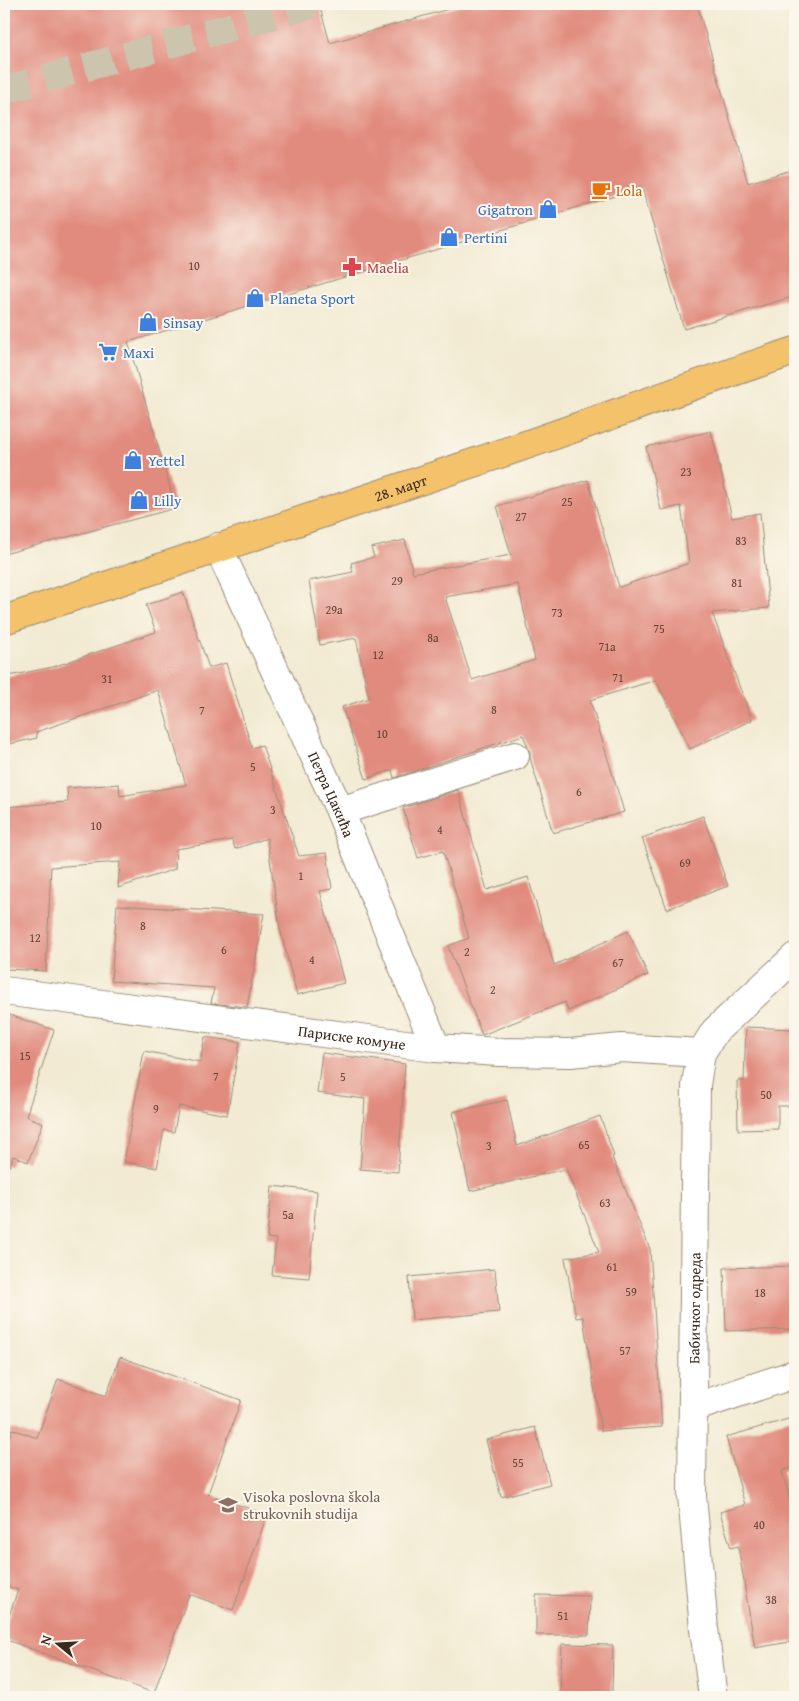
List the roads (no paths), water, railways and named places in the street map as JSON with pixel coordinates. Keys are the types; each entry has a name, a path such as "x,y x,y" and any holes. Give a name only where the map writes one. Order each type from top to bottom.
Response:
{"main road":[{"name":"28. март","path":"4,620 218,547 460,468 795,351"}],"street":[{"name":"Петра Цакића","path":"218,547 340,811 436,1048"},
{"path":"340,811 515,756"},
{"name":"Бабичког одреда","path":"714,1697 704,1630 692,1496 696,1085 702,1052 715,1031 795,957"},
{"name":"Париске комуне","path":"4,992 436,1048 499,1052 570,1053 622,1048 702,1052"},
{"path":"694,1408 795,1374"}],"tunnel":[{"path":"4,90 313,4"}],"place":[{"name":"Lola","path":"601,190"},
{"name":"Gigatron","path":"548,209"},
{"name":"Pertini","path":"449,237"},
{"name":"Maelia","path":"352,267"},
{"name":"Planeta Sport","path":"255,298"},
{"name":"Sinsay","path":"148,322"},
{"name":"Maxi","path":"108,352"},
{"name":"Yettel","path":"133,460"},
{"name":"Lilly","path":"139,500"},
{"name":"Visoka poslovna škola strukovnih studija","path":"228,1505"}]}
